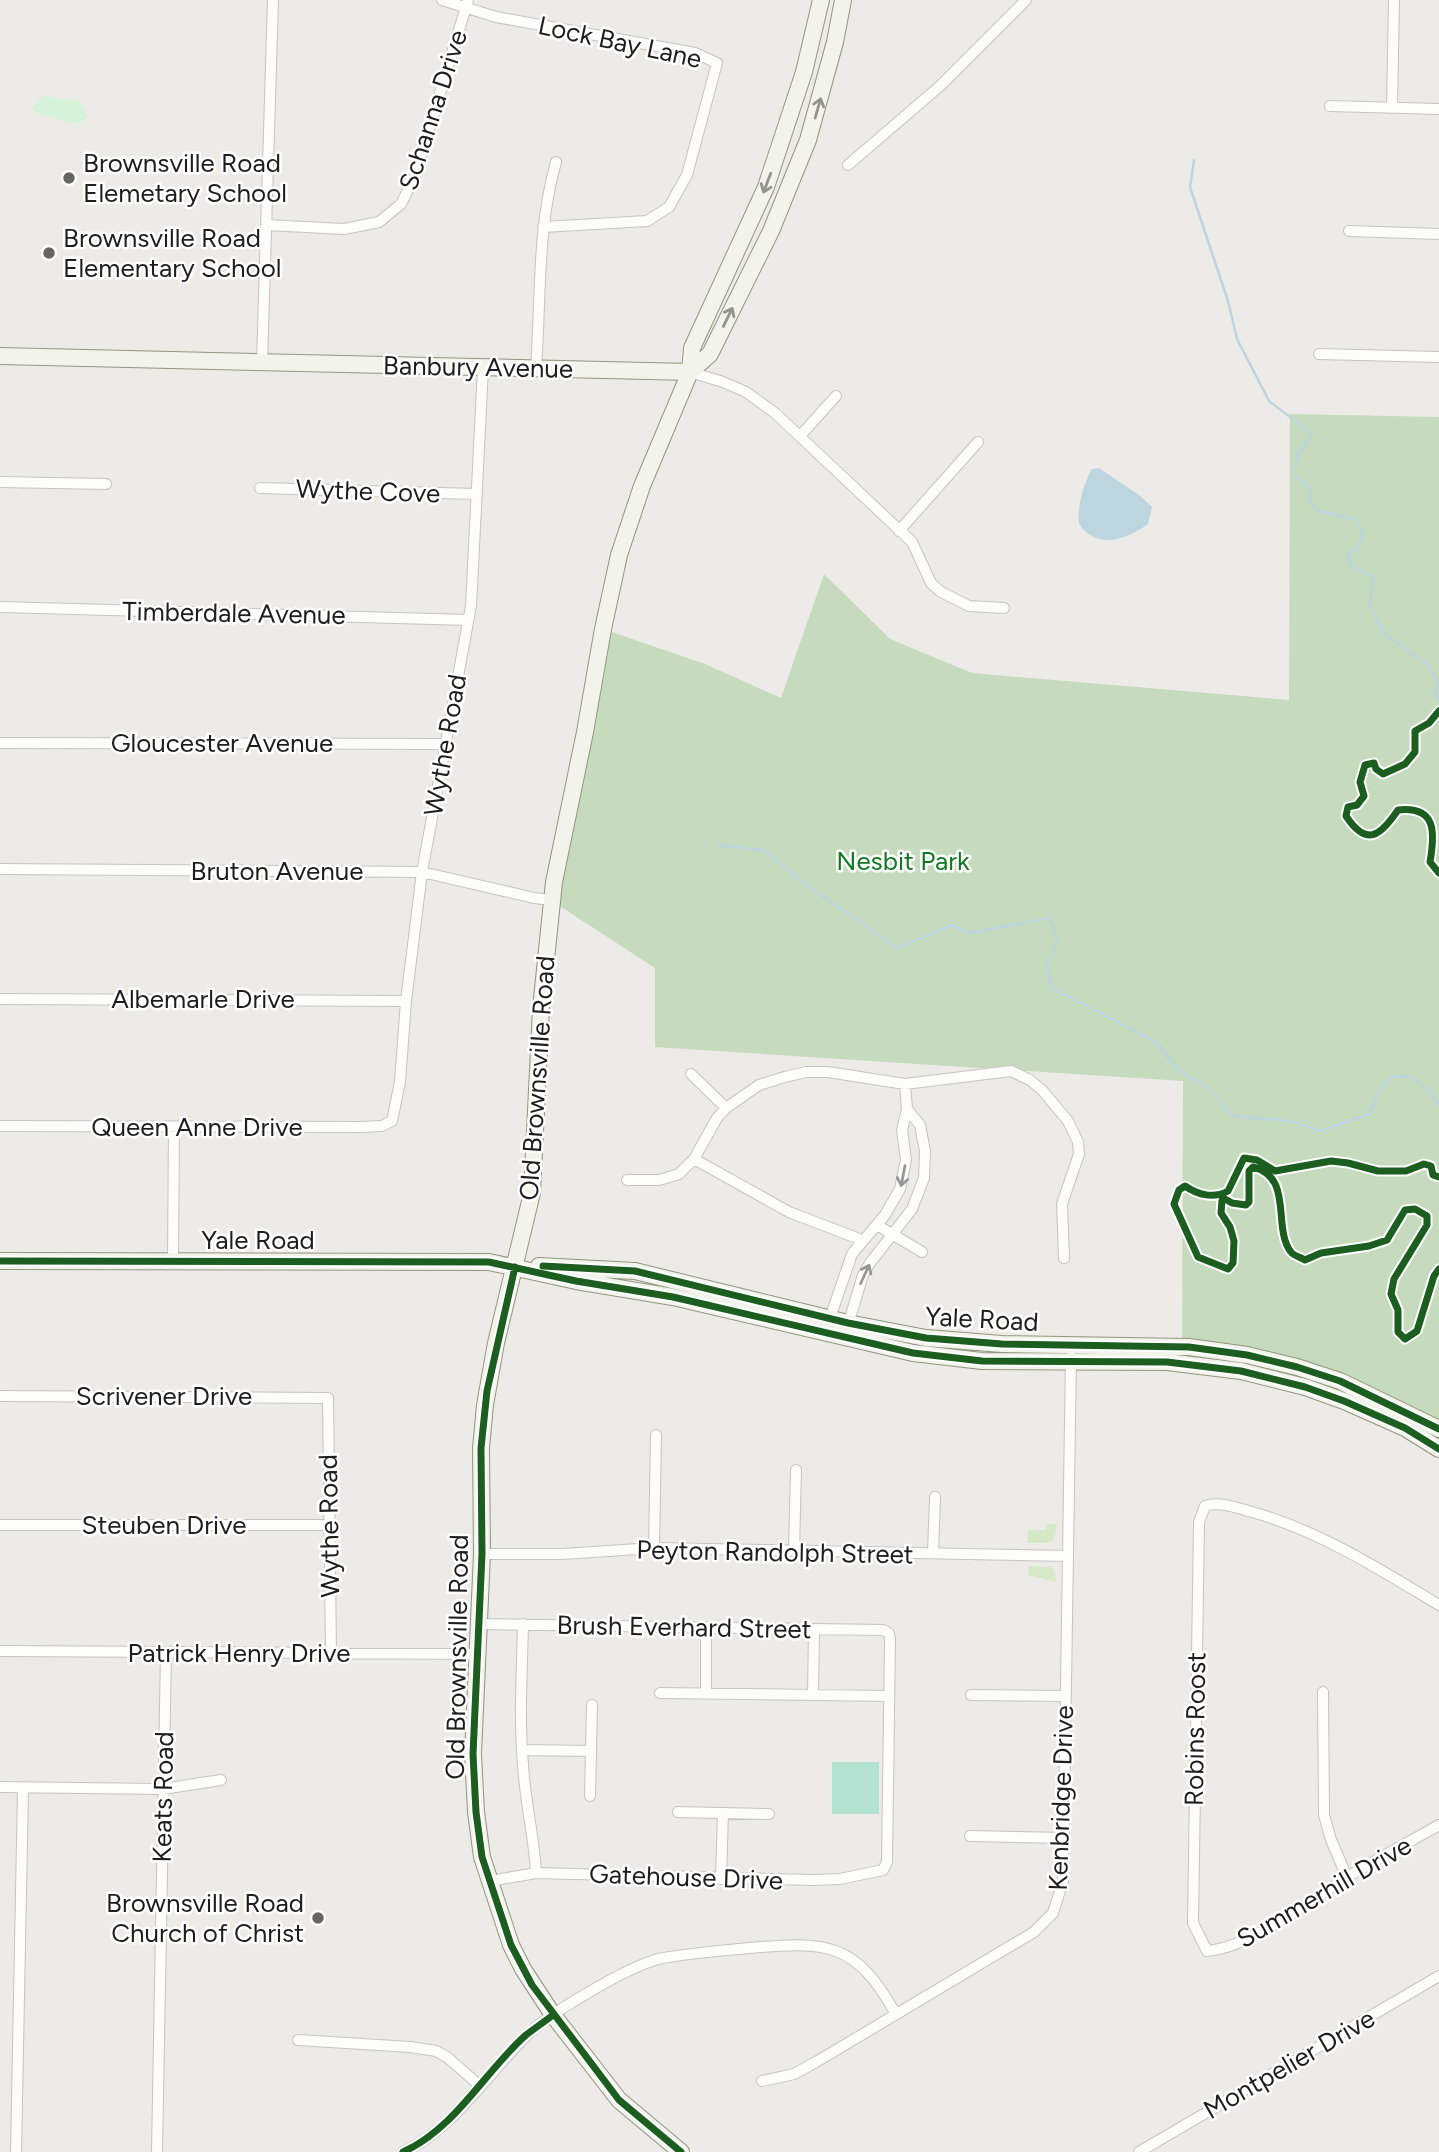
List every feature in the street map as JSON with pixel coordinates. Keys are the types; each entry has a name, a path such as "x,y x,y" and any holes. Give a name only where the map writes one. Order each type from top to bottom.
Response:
{"main road":[{"path":"690,372 692,348 771,175 804,72 821,0"},
{"path":"690,372 710,354 771,231 808,140 835,42 843,0"},
{"name":"Banbury Avenue","path":"0,356 178,358 690,372"},
{"name":"Old Brownsville Road","path":"681,2152 619,2100 532,1985 512,1945 482,1857 475,1788 474,1694 482,1555 481,1467 485,1405 496,1343 532,1193 541,1008 551,900 619,555 642,486 690,372"},
{"name":"Yale Road","path":"0,1261 479,1261 828,1326 945,1357 1001,1361 1191,1364 1269,1377 1344,1401 1405,1428 1439,1449"},
{"name":"Yale Road","path":"846,1331 967,1343 1189,1347 1267,1359 1350,1385 1439,1429"}],"street":[{"path":"262,362 273,0"},
{"name":"Lock Bay Lane","path":"442,0 467,4 496,17 695,53 717,62 687,175 669,207 647,221 543,227"},
{"path":"848,165 940,86 1026,0"},
{"path":"1392,107 1394,0"},
{"name":"Schanna Drive","path":"267,225 344,229 379,222 401,205 415,176 467,4"},
{"path":"1330,106 1439,109"},
{"path":"536,368 543,227 547,193 556,162"},
{"path":"1349,231 1439,233"},
{"path":"1319,354 1439,357"},
{"name":"Wythe Road","path":"392,1121 400,1082 406,1000 422,872 468,620 474,556 483,368"},
{"name":"Banbury Avenue","path":"690,372 746,392 775,413 912,542 931,583 941,592 969,606 1004,608"},
{"path":"800,436 836,396"},
{"path":"899,531 978,442"},
{"path":"0,482 106,484"},
{"name":"Wythe Cove","path":"260,488 476,494"},
{"name":"Timberdale Avenue","path":"0,607 468,620"},
{"name":"Gloucester Avenue","path":"0,743 445,744"},
{"name":"Bruton Avenue","path":"0,869 422,872 551,900"},
{"name":"Albemarle Drive","path":"0,999 406,1000"},
{"path":"627,1180 668,1179 679,1174 694,1159 717,1118 726,1108 759,1085 806,1072 828,1072 905,1084 1011,1071 1030,1080 1042,1090 1068,1121 1079,1148 1062,1204 1064,1258"},
{"path":"691,1074 726,1108"},
{"path":"828,1326 852,1254 877,1225 900,1189 906,1160 902,1130 907,1109 905,1084"},
{"path":"846,1331 863,1275 912,1209 924,1178 925,1151 920,1125 907,1109"},
{"name":"Queen Anne Drive","path":"0,1126 362,1127 382,1126 392,1121"},
{"path":"173,1261 174,1127"},
{"path":"694,1159 789,1212 862,1240"},
{"path":"877,1225 922,1252"},
{"name":"Kenbridge Drive","path":"762,2081 794,2074 1041,1926 1053,1913 1061,1892 1063,1838 1071,1344"},
{"name":"Scrivener Drive","path":"0,1396 328,1398"},
{"name":"Wythe Road","path":"328,1398 331,1654"},
{"path":"654,1548 656,1435"},
{"path":"794,1551 796,1470"},
{"path":"933,1553 935,1497"},
{"name":"Robins Roost","path":"1207,1951 1192,1923 1199,1522 1205,1506 1219,1504 1244,1509 1307,1531 1439,1605"},
{"name":"Steuben Drive","path":"0,1525 329,1525"},
{"name":"Peyton Randolph Street","path":"482,1555 562,1555 654,1548 1068,1556"},
{"name":"Brush Everhard Street","path":"477,1624 883,1630 889,1633 888,1696"},
{"path":"523,1624 520,1717 536,1873"},
{"path":"706,1627 706,1693"},
{"path":"813,1695 814,1629"},
{"name":"Patrick Henry Drive","path":"0,1651 478,1654"},
{"name":"Keats Road","path":"157,2152 166,1652"},
{"path":"1323,1692 1324,1815 1331,1840 1348,1877"},
{"path":"660,1693 888,1696"},
{"path":"971,1695 1065,1696"},
{"name":"Gatehouse Drive","path":"490,1881 536,1873 721,1879 840,1879 883,1870 887,1862 888,1696"},
{"path":"590,1796 592,1705"},
{"path":"522,1750 591,1751"},
{"path":"0,1787 162,1788 221,1780"},
{"path":"16,2152 23,1788"},
{"path":"678,1812 769,1814"},
{"path":"721,1879 723,1813"},
{"name":"Summerhill Drive","path":"1207,1951 1225,1949 1243,1941 1439,1825"},
{"path":"970,1836 1063,1838"},
{"path":"403,2152 418,2149 526,2035 553,2015 651,1961 782,1945 820,1946 848,1957 869,1973 882,1989 895,2013"},
{"path":"646,1949 651,1961"},
{"path":"1198,1961 1207,1951"},
{"name":"Montpelier Drive","path":"1139,2152 1439,1976"},
{"path":"298,2040 436,2051 480,2085"}],"green space":[{"path":"43,96 78,102 84,107 87,117 72,124 39,114 33,107"},
{"name":"Nesbit Park","path":"1290,414 1439,417 1439,1453 1319,1394 1182,1366 1183,1081 655,1047 655,968 552,901 603,629 705,664 781,698 824,574 890,639 972,673 1289,700"},
{"path":"1047,1524 1057,1524 1054,1540 1048,1543 1027,1543 1028,1530 1045,1530"},
{"path":"1028,1566 1051,1567 1056,1582 1028,1575"},
{"path":"832,1762 879,1762 879,1814 832,1814"}],"water":[{"path":"1099,468 1152,507 1148,524 1121,538 1103,540 1086,532 1079,524 1080,503 1086,482 1092,469"}],"waterway":[{"path":"1194,160 1190,187 1228,301 1237,339 1269,401 1312,434 1297,456 1294,476 1311,489 1309,502 1320,511 1356,520 1363,534 1358,547 1347,555 1351,566 1373,577 1370,606 1383,633 1427,664 1439,684 1435,694 1439,701"},
{"path":"717,845 764,850 801,881 897,948 952,925 969,933 1050,918 1057,941 1047,966 1052,988 1156,1042 1178,1070 1212,1090 1231,1116 1291,1121 1321,1131 1369,1114 1380,1090 1391,1077 1410,1076 1430,1091 1439,1105"}],"cycle path":[{"path":"1439,711 1429,723 1415,731 1415,752 1405,764 1383,774 1376,769 1374,763 1365,765 1360,782 1364,796 1357,805 1348,807 1346,816 1367,835 1380,831 1398,810 1420,812 1427,817 1430,824 1433,841 1430,862 1439,873"},
{"path":"1439,1177 1433,1175 1431,1166 1424,1164 1406,1171 1378,1171 1331,1161 1275,1171 1257,1160 1244,1158 1228,1191 1206,1195 1185,1186 1179,1190 1174,1204 1198,1257 1228,1269 1233,1263 1234,1241 1230,1227 1221,1213 1222,1200 1246,1205 1249,1202 1249,1171 1253,1167 1266,1173 1274,1181 1286,1242 1292,1253 1305,1260 1321,1253 1369,1246 1387,1240 1405,1210 1415,1209 1427,1216 1427,1225 1394,1279 1391,1294 1398,1310 1398,1332 1405,1339 1417,1331 1434,1276 1439,1269"},
{"path":"0,1261 489,1262 576,1281 673,1297 913,1353 982,1361 1167,1362 1241,1371 1305,1387 1344,1401 1405,1428 1439,1449"},
{"path":"543,1266 635,1271 848,1323 926,1338 1002,1344 1189,1347 1247,1355 1340,1381 1439,1429"},
{"path":"515,1267 487,1391 481,1448 482,1554 473,1754 482,1857 511,1945 532,1985 619,2100 681,2152"},
{"path":"403,2152 438,2129 511,2049 553,2015"}],"place":[{"name":"Brownsville Road Elemetary School","path":"69,178"},
{"name":"Brownsville Road Elementary School","path":"49,253"},
{"name":"Brownsville Road Church of Christ","path":"318,1918"}]}
